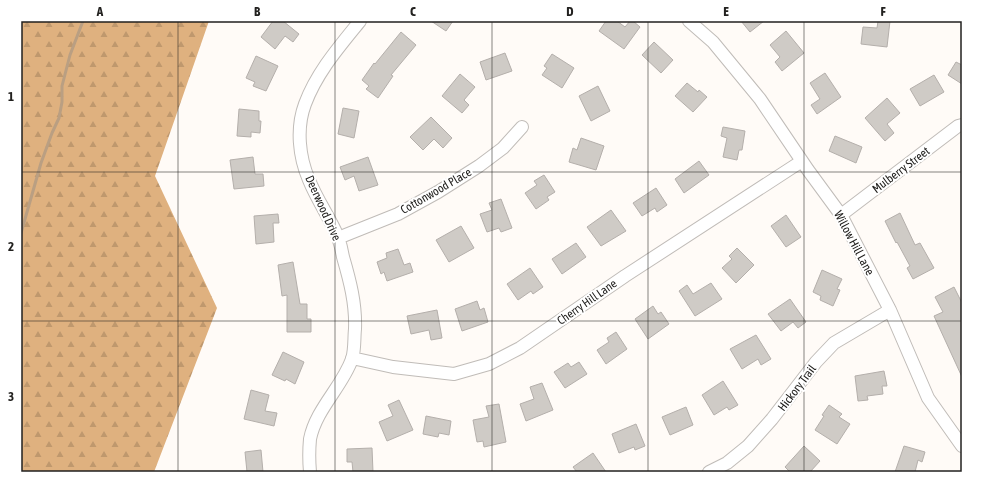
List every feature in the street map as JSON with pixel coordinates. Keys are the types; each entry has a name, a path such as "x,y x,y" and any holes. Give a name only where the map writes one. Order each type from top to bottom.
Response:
{"street":[{"name":"Deerwood Drive","path":"310,472 310,438 319,415 352,358 355,327 354,303 338,238 309,180 300,150 300,128 305,105 314,83 330,57 360,21"},
{"name":"Willow Hill Lane","path":"689,21 713,42 760,99 841,215 890,310 928,398 962,446"},
{"name":"Mulberry Street","path":"841,215 958,126 962,125"},
{"name":"Cottonwood Place","path":"338,238 398,214 438,192 479,166 503,148 522,127"},
{"name":"Cherry Hill Lane","path":"352,358 393,367 454,374 489,364 520,348 625,276 802,161"},
{"name":"Hickory Trail","path":"709,472 727,463 748,446 772,419 816,362 834,343 890,310"}],"green space":[{"path":"21,21 209,21 155,176 217,308 154,472 21,472"}],"building":[{"path":"273,21 283,21 299,34 293,42 285,36 275,49 261,37"},
{"path":"431,21 453,21 446,31"},
{"path":"606,21 617,21 625,27 630,21 633,21 640,27 624,49 599,31"},
{"path":"741,21 764,21 750,32"},
{"path":"878,21 890,21 887,47 861,44 863,27 877,28"},
{"path":"786,31 804,53 782,71 775,62 780,57 770,45"},
{"path":"401,32 416,45 391,75 393,76 378,98 366,89 369,86 362,80 374,63 375,64"},
{"path":"654,42 673,60 661,73 642,55"},
{"path":"505,53 512,71 486,80 480,62"},
{"path":"552,54 574,68 562,88 542,75 547,68 544,66"},
{"path":"256,56 278,66 266,91 253,86 255,82 246,78"},
{"path":"956,62 962,65 962,84 948,75"},
{"path":"825,73 841,97 817,114 811,105 820,99 810,83"},
{"path":"460,74 475,87 464,100 469,105 462,113 442,96"},
{"path":"934,75 944,92 920,106 910,89"},
{"path":"687,83 707,97 693,112 675,96"},
{"path":"598,86 610,111 591,121 579,96"},
{"path":"887,98 900,113 887,124 894,133 885,141 865,118"},
{"path":"343,108 359,111 354,138 338,134"},
{"path":"239,109 259,111 259,121 261,121 260,133 251,132 251,137 237,136"},
{"path":"431,117 452,138 443,148 434,139 423,150 410,137"},
{"path":"723,127 745,131 742,150 739,150 737,160 723,157 727,138 721,136"},
{"path":"835,136 862,147 856,163 829,151"},
{"path":"581,138 604,146 596,170 569,162 573,148 577,150"},
{"path":"253,157 255,174 263,174 264,186 234,189 230,160"},
{"path":"368,157 378,185 359,191 354,176 345,180 340,167"},
{"path":"699,161 709,175 684,193 675,179"},
{"path":"544,175 555,192 547,197 549,200 536,209 525,193 537,185 534,181"},
{"path":"656,188 667,205 657,212 655,208 642,216 633,203"},
{"path":"501,199 512,228 501,232 499,228 487,232 480,214 492,210 489,203"},
{"path":"611,210 626,231 601,246 587,227"},
{"path":"900,213 915,245 920,243 934,268 913,279 907,268 910,266 885,221"},
{"path":"278,214 279,223 273,223 274,242 256,244 254,216"},
{"path":"786,215 801,237 786,247 771,226"},
{"path":"461,226 474,248 449,262 436,240"},
{"path":"576,243 586,257 562,274 552,259"},
{"path":"737,248 754,265 736,283 722,268 732,259 729,256"},
{"path":"398,249 404,265 410,263 413,272 387,281 384,272 381,274 377,262 387,258 386,253"},
{"path":"293,262 300,304 307,304 307,319 311,319 311,332 287,332 287,295 282,296 278,265"},
{"path":"530,268 543,287 533,294 531,291 518,300 507,284"},
{"path":"822,270 842,279 837,289 840,290 833,306 820,300 821,296 813,292"},
{"path":"711,283 722,299 695,316 679,291 687,285 693,294"},
{"path":"954,287 962,303 962,377 934,316 943,312 935,297"},
{"path":"790,299 806,322 798,328 793,322 781,331 768,314"},
{"path":"477,301 480,310 484,308 488,322 462,331 455,309"},
{"path":"653,306 658,314 661,312 669,324 648,339 635,319"},
{"path":"437,310 442,338 431,340 429,330 411,334 407,316"},
{"path":"616,332 627,349 606,364 597,350 609,342 607,338"},
{"path":"756,335 771,359 761,365 758,359 742,369 730,349"},
{"path":"283,352 304,362 295,384 286,379 285,381 272,375"},
{"path":"579,362 587,374 565,388 554,372 568,363 571,367"},
{"path":"884,371 887,386 882,386 883,394 867,396 868,400 858,401 855,376"},
{"path":"723,381 738,405 729,410 727,407 714,415 702,395"},
{"path":"542,383 553,410 526,421 520,404 534,399 530,387"},
{"path":"251,390 269,395 265,411 277,413 274,426 244,419"},
{"path":"399,400 413,430 387,441 379,422 393,416 388,405"},
{"path":"499,404 506,442 484,447 483,441 477,442 473,420 489,417 486,406"},
{"path":"829,405 842,414 839,417 850,424 837,444 815,430 824,416 822,415"},
{"path":"686,407 693,425 670,435 662,417"},
{"path":"426,416 451,421 449,435 439,433 438,437 423,434"},
{"path":"636,424 645,446 635,450 634,447 619,453 612,434"},
{"path":"804,446 820,461 810,472 790,472 785,467"},
{"path":"904,446 925,452 922,462 918,460 915,472 895,472"},
{"path":"372,448 373,472 353,472 352,462 347,462 347,449"},
{"path":"261,450 263,472 247,472 245,452"},
{"path":"593,453 606,472 577,472 573,467"}],"waterway":[{"path":"21,233 41,163 59,118 62,102 62,86 70,55 83,21"}]}
